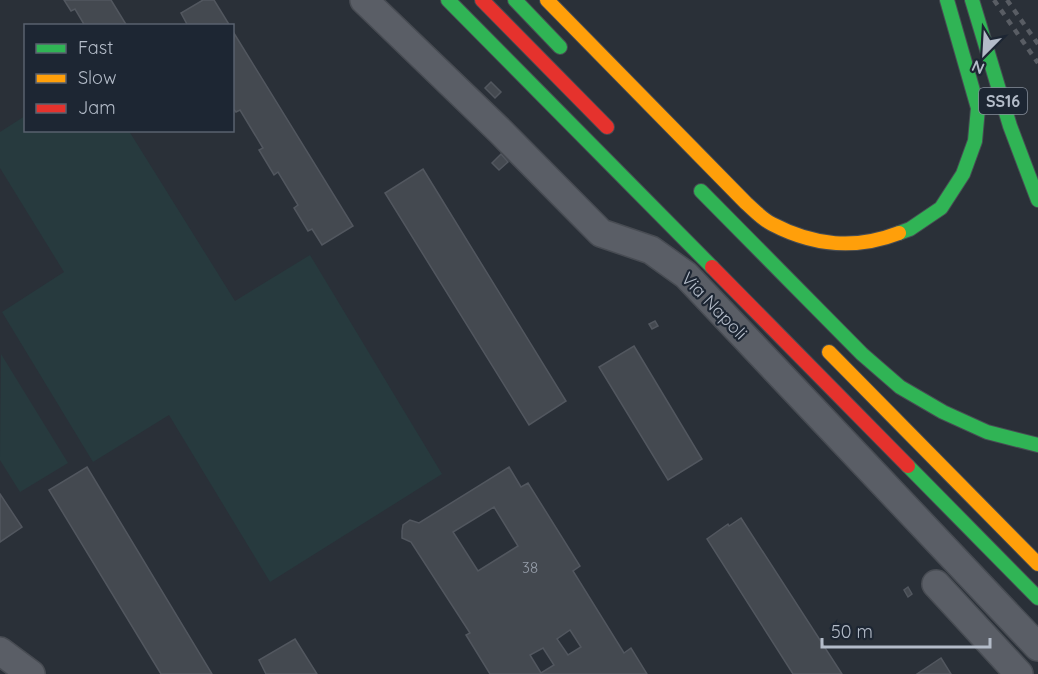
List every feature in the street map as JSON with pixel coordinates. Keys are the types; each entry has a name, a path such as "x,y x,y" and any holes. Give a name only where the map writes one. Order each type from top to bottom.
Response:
{"highway":[{"path":"448,0 1038,598"},
{"path":"482,0 615,135"},
{"path":"515,0 572,59"},
{"path":"547,0 746,203 770,223 805,238 845,244 878,241 910,229 941,208 963,174 975,141 978,108 947,0"},
{"name":"SS16","path":"972,0 1010,126 1038,201"},
{"path":"688,177 862,354 900,387 943,412 987,432 1038,445"},
{"path":"822,345 1038,564"}],"street":[{"name":"Via Napoli","path":"364,0 500,131 601,233 651,249 686,275 1038,647"},
{"path":"936,584 1019,674"},
{"path":"0,651 31,674"}],"green space":[{"path":"24,117 24,132 130,132 235,301 310,255 442,474 270,582 169,415 93,462 2,312 64,272 0,168 0,132"},
{"path":"1,354 68,463 20,492 0,460"}],"building":[{"path":"64,0 111,0 126,24 84,24 75,9 71,11"},
{"path":"203,0 214,0 229,24 187,24 181,13"},
{"path":"234,33 353,226 322,245 312,229 308,231 294,208 298,205 278,172 274,175 259,150 263,148 240,110 236,112 234,110"},
{"path":"491,82 501,92 495,98 485,88"},
{"path":"501,154 508,162 499,170 492,163"},
{"path":"423,169 566,401 529,425 385,193"},
{"path":"655,321 658,326 652,329 649,324"},
{"path":"634,346 702,459 668,480 599,367"},
{"path":"87,467 212,674 161,674 49,490"},
{"path":"509,467 521,487 528,483 580,566 573,571 624,653 631,648 647,674 490,674 466,635 470,633 411,542 402,538 403,525 410,520 419,523","holes":["494,507 518,546 478,571 453,532","570,630 581,647 568,655 557,639","543,648 554,665 541,673 530,655"]},
{"path":"0,494 22,527 0,542"},
{"path":"741,518 842,674 793,674 707,539"},
{"path":"908,587 912,594 908,597 904,590"},
{"path":"295,639 317,674 266,674 259,660"},
{"path":"941,658 951,674 917,674"}],"railway":[{"path":"994,0 1038,63"},
{"path":"1007,0 1038,44"}],"traffic: fast":[{"path":"448,0 712,267"},
{"path":"515,0 560,47"},
{"path":"899,233 910,229 941,208 963,174 975,141 978,108 947,0"},
{"path":"972,0 1010,126 1038,200"},
{"path":"701,191 862,354 900,387 943,412 987,432 1038,445"},
{"path":"908,466 1038,598"}],"traffic: slow":[{"path":"547,0 746,203 768,222 803,237 835,243 867,242 899,233"},
{"path":"829,352 1038,564"}],"traffic: jam":[{"path":"482,0 607,127"},
{"path":"712,267 908,466"}]}
